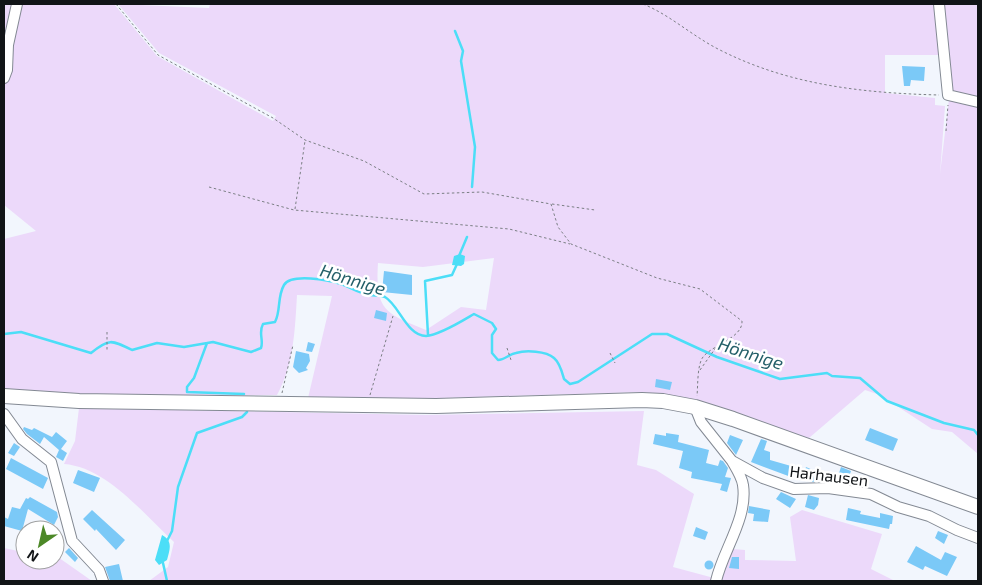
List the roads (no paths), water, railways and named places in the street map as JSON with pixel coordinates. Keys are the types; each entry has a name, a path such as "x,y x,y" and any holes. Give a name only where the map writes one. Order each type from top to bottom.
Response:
{"main road":[{"path":"4,396 79,401 280,404 446,405 664,401 695,407 978,507"}],"street":[{"path":"4,78 7,70 8,45 17,4"},
{"path":"939,4 948,95 978,102"},
{"name":"Harhausen","path":"695,407 701,422 732,461 743,484 743,512 720,566 716,581"},
{"path":"4,414 22,439 52,462 72,541 99,570 103,581"},
{"name":"Harhausen","path":"732,461 763,478 794,489 828,488 871,494 898,507 928,516 978,538"}],"water":[{"path":"460,254 465,256 464,264 461,266 452,265 454,256"},
{"path":"162,535 168,540 170,549 167,560 159,565 155,560"}],"waterway":[{"path":"455,31 463,51 461,61 475,147 472,187"},
{"path":"459,256 467,237"},
{"path":"428,335 425,281 452,275 457,264"},
{"name":"Hönnige","path":"4,334 21,332 91,353 102,345 111,342 132,350 157,343 184,347 213,342 251,352 261,348 263,324 275,322 280,294 284,285 294,279 320,279 341,284 368,295 385,297 395,306 408,326 419,335 426,336 438,333 474,314 492,323 496,329 492,335 492,353 498,360 520,352 530,351 546,354 556,360 564,379 570,384 578,382 652,334 667,334 717,357 780,379 827,373 832,376 860,378 887,401 944,423 974,430 978,435"},
{"path":"207,343 194,378 187,387 187,392 244,394"},
{"path":"167,541 172,531 178,487 197,433 242,417 247,412"},
{"path":"163,563 167,581"}]}
